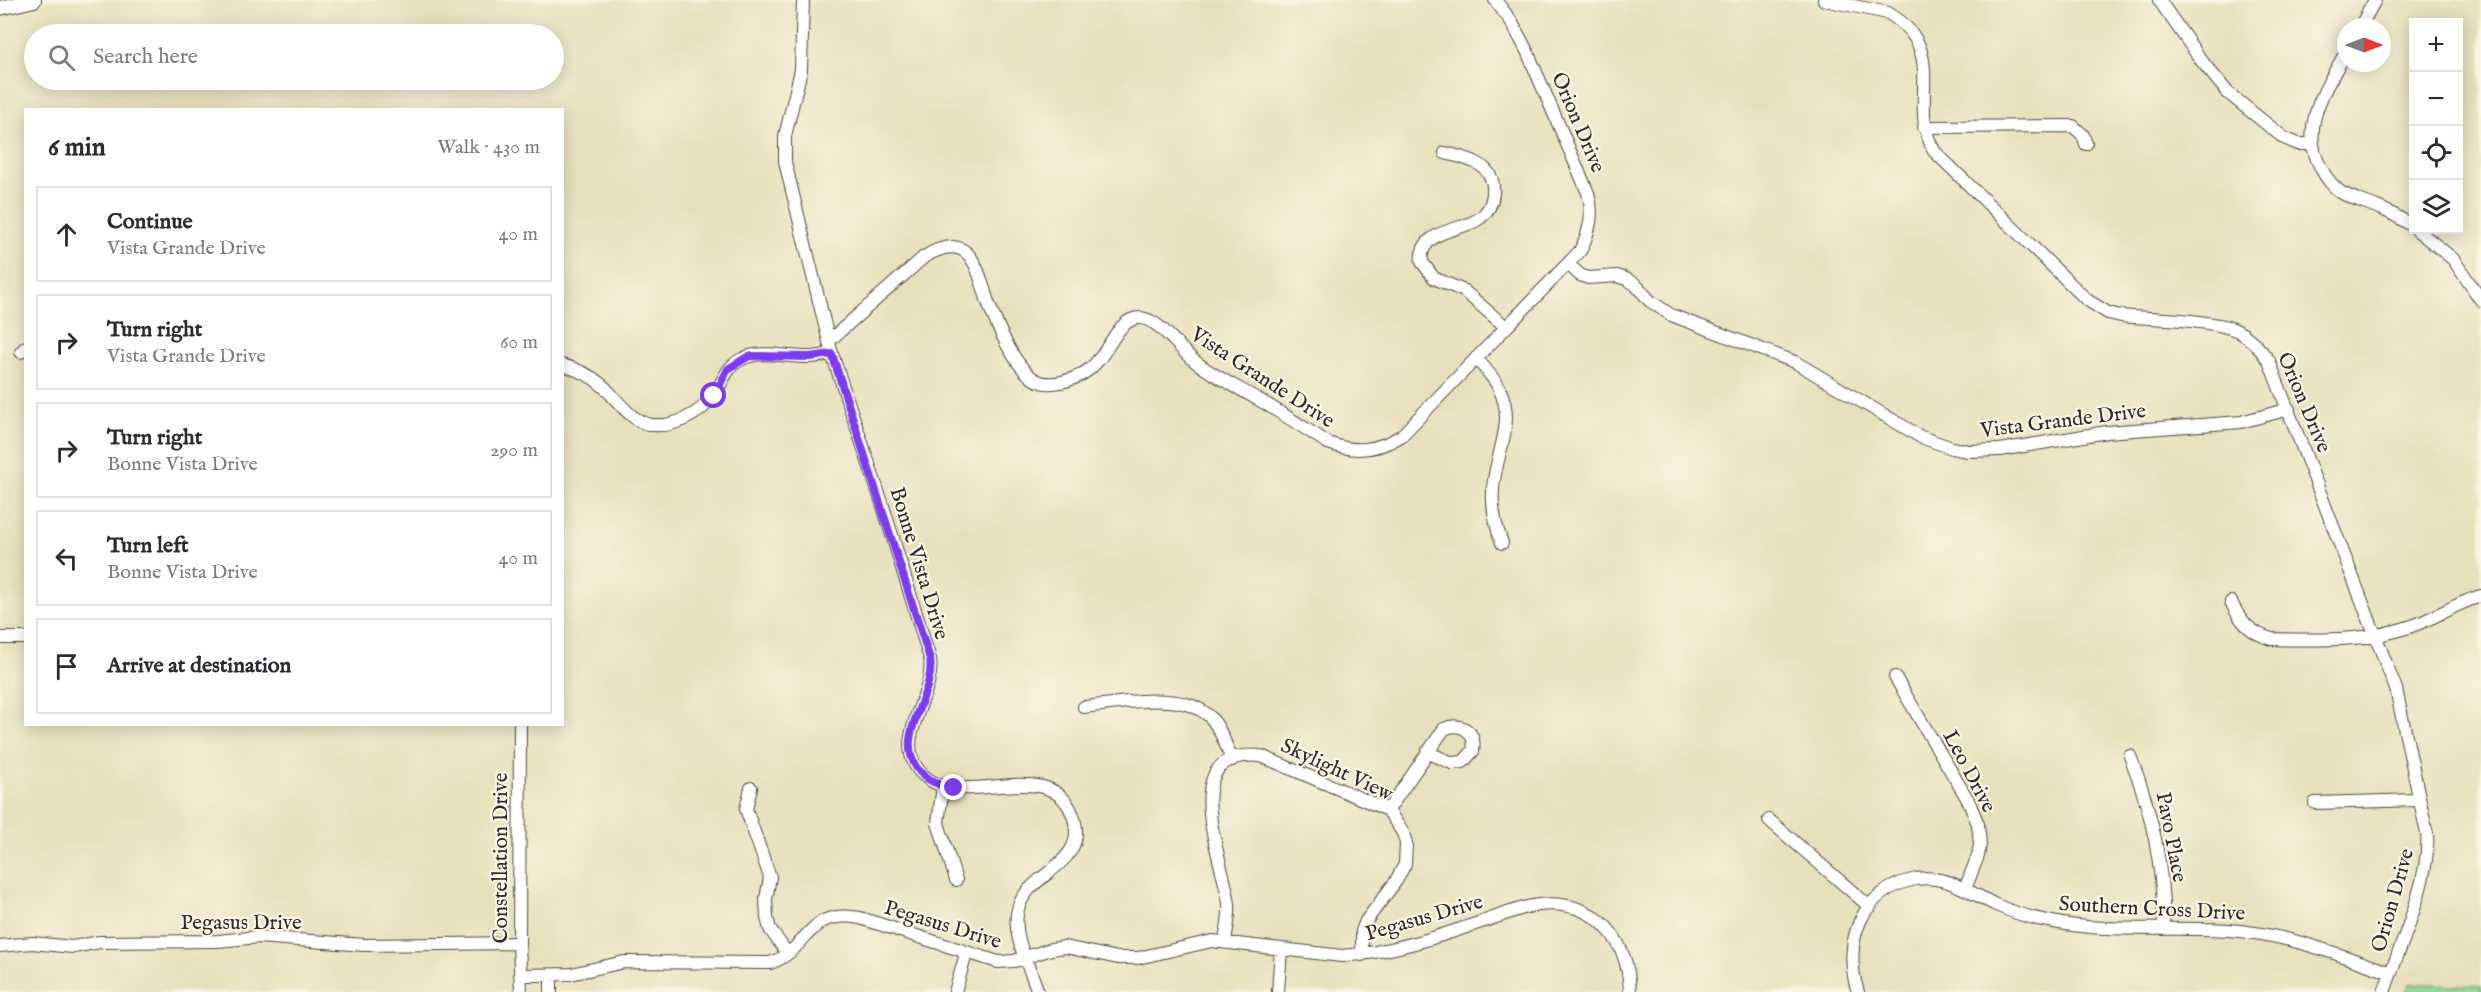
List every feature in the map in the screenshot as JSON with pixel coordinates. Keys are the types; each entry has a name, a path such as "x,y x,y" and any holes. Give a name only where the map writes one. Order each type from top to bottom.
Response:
{"street":[{"path":"0,8 33,0"},
{"name":"Bonne Vista Drive","path":"803,0 801,70 785,136 785,162 832,354 930,659 929,686 910,737 912,758 924,776 943,786"},
{"name":"Orion Drive","path":"1495,0 1511,21 1527,51 1588,192 1592,213 1589,231 1580,251 1568,264"},
{"name":"Orion Drive","path":"1824,0 1888,13 1897,18 1912,34 1924,63 1924,127 1929,143 1944,162 2087,300 2098,308 2115,314 2225,326 2246,336 2256,344 2269,361 2396,689 2427,834 2426,864 2384,992"},
{"path":"2159,0 2201,60 2228,93 2284,138 2298,144 2312,144"},
{"path":"2365,18 2375,0"},
{"path":"2337,69 2317,106 2312,128 2314,154 2325,175 2342,192 2390,213 2409,224"},
{"path":"1924,127 2073,126 2083,135 2086,144"},
{"path":"1446,153 1468,158 1482,165 1492,181 1492,201 1483,216 1475,222 1432,238 1422,252 1422,262 1434,278 1464,291 1506,327"},
{"path":"2422,234 2453,259 2481,300"},
{"name":"Vista Grande Drive","path":"830,340 924,257 934,251 960,249 974,261 981,274 995,318 1021,367 1037,381 1055,383 1077,377 1099,360 1126,322 1139,318 1145,319 1154,322 1186,354 1208,370 1328,443 1351,450 1376,448 1401,436 1568,264 1580,276 1626,279 1635,284 1659,308 1691,323 1796,362 1921,437 1936,444 1968,451 2000,450 2107,432 2241,422 2289,410"},
{"path":"564,366 591,377 640,421 660,425 672,423 696,413 714,396 728,369 742,358 755,355 810,357 832,354"},
{"path":"1476,358 1498,386 1506,407 1506,432 1492,495 1494,518 1502,543"},
{"path":"2231,602 2246,626 2253,632 2272,639 2335,639 2376,637 2423,622 2481,596"},
{"path":"0,638 24,638"},
{"name":"Leo Drive","path":"1896,677 1968,800 1978,824 1980,844 1978,856 1965,889"},
{"path":"1084,707 1163,701 1187,702 1213,719 1232,760 1217,773 1212,781 1208,801 1229,905 1225,941"},
{"name":"Constellation Drive","path":"520,726 519,943 521,992"},
{"path":"1388,810 1427,752"},
{"name":"Skylight View","path":"1232,760 1251,755 1272,759 1388,810 1397,822 1406,843 1405,864 1396,881 1366,921 1362,931 1362,954"},
{"name":"Pavo Place","path":"2130,756 2146,796 2156,839 2163,883 2164,928"},
{"path":"956,880 938,823 943,786 954,788 1039,786 1056,792 1073,814 1075,831 1072,848 1060,864 1027,891 1018,908 1017,929 1038,992"},
{"path":"751,788 746,809 770,878 766,899 767,918 770,929 787,953"},
{"path":"2315,803 2420,801"},
{"path":"1769,820 1870,907"},
{"name":"Southern Cross Drive","path":"1858,992 1851,969 1851,956 1856,930 1870,907 1890,889 1914,880 1937,878 2019,914 2056,923 2090,928 2231,930 2277,937 2327,950 2391,973"},
{"name":"Pegasus Drive","path":"521,975 551,976 579,973 624,962 763,964 778,960 818,923 840,916 860,918 966,954 1007,963 1065,947 1118,958 1138,958 1202,942 1225,941 1342,956 1362,954 1395,948 1533,906 1560,905 1588,914 1608,928 1620,945 1627,962 1630,992"},
{"name":"Pegasus Drive","path":"0,946 32,943 73,947 100,942 218,942 258,937 365,945 519,943"},
{"path":"1278,992 1281,949"},
{"path":"955,992 966,954"},
{"path":"551,976 551,992"}],"green space":[{"path":"2410,984 2481,986 2481,992 2407,992"}],"route":[{"path":"714,396 728,369 742,358 755,355 810,357 832,354 883,506 930,659 929,686 910,737 912,758 924,776 933,782 954,788"}]}
